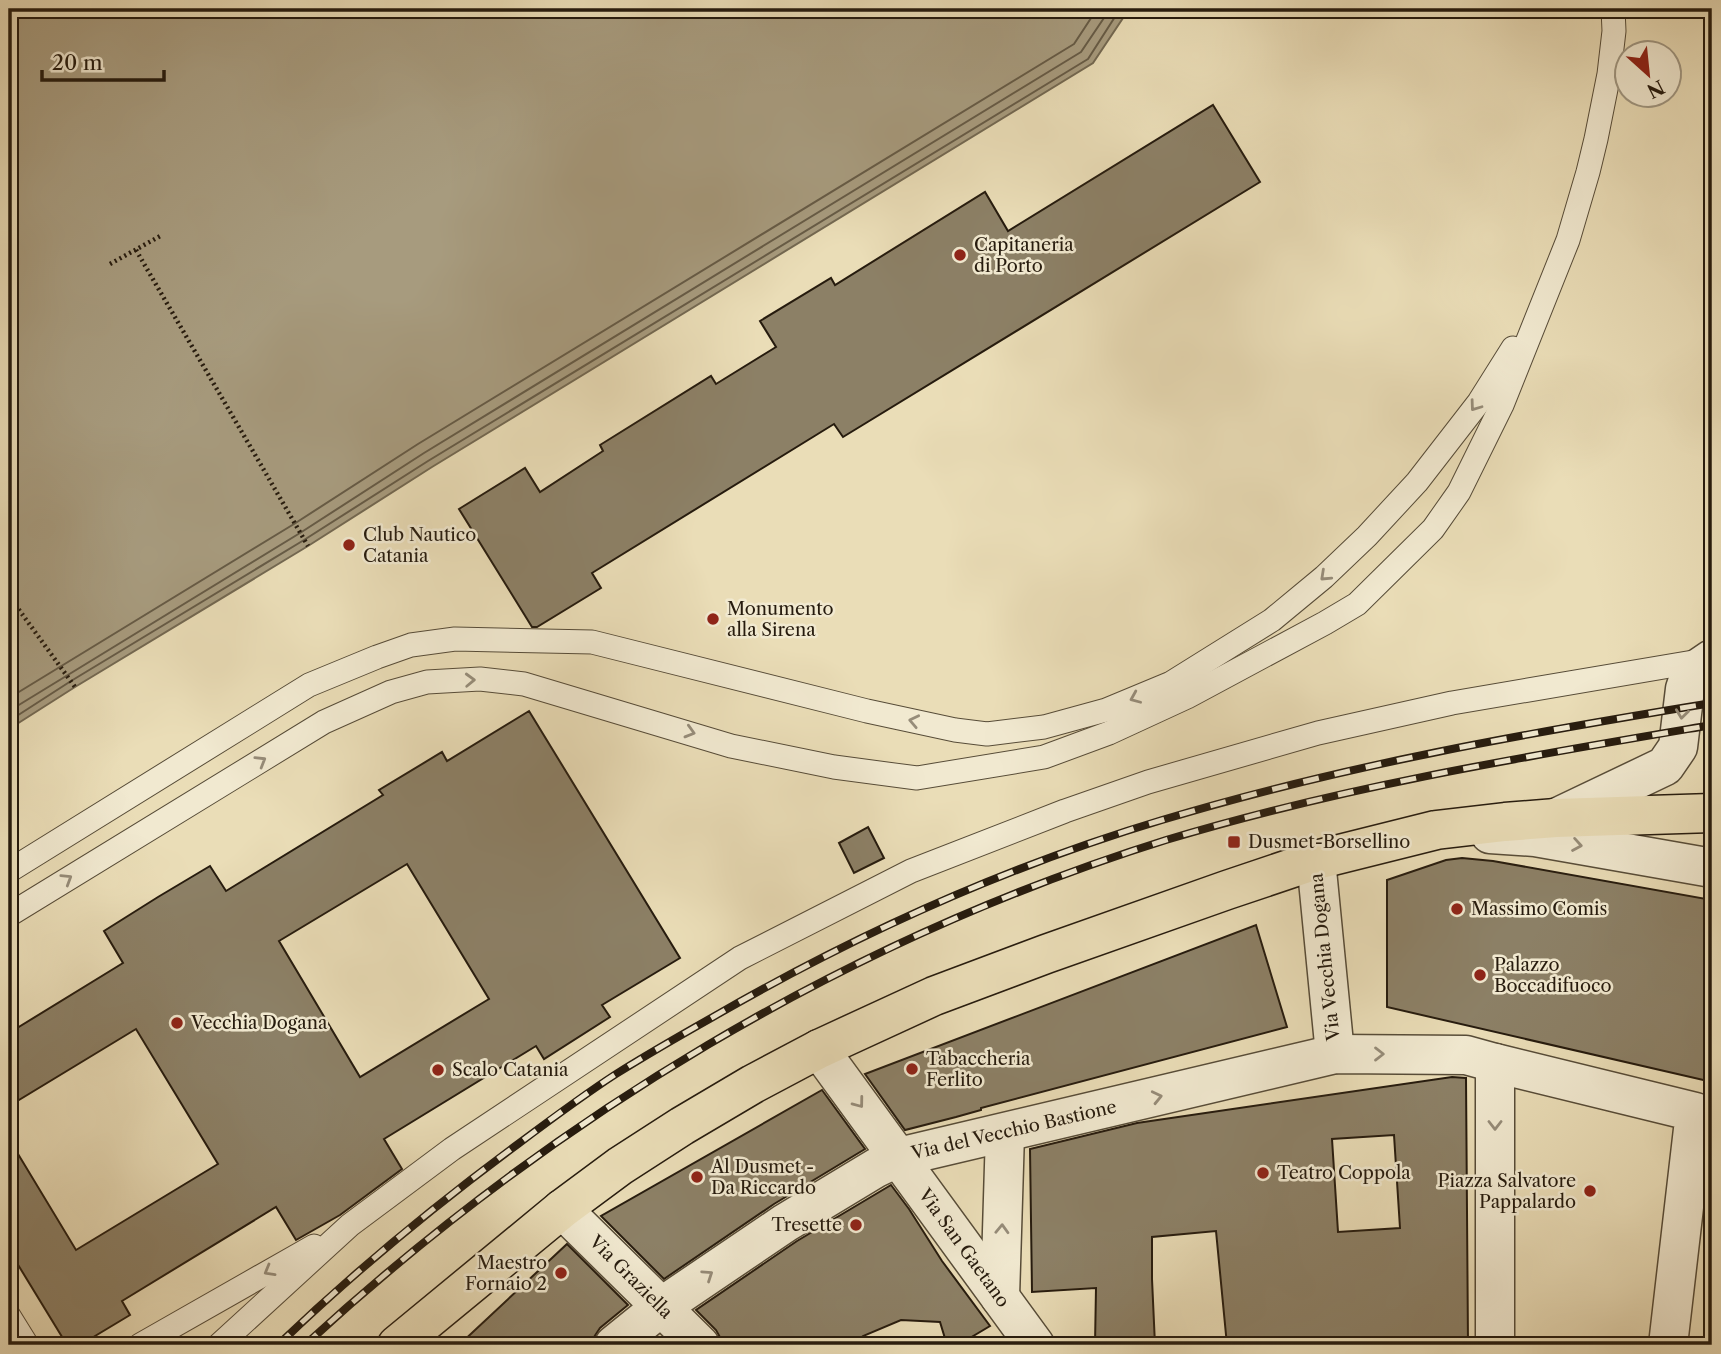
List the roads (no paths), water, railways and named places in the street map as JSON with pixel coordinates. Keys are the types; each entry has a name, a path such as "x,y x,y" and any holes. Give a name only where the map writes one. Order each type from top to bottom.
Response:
{"main road":[{"path":"397,1345 562,1209 682,1126 819,1049 934,996 1316,860 1436,830 1556,818 1712,813"}],"street":[{"path":"1556,818 1665,766 1678,747 1685,689 1690,674 1712,659"},
{"path":"1436,830 1535,837 1712,868"},
{"name":"Via Vecchia Dogana","path":"1316,860 1335,1054"},
{"name":"Via San Gaetano","path":"819,1049 1035,1345"},
{"name":"Via del Vecchio Bastione","path":"614,1345 661,1307 785,1223 899,1157 1335,1054 1480,1059 1695,1112 1668,1345"},
{"path":"1480,1059 1495,1345"},
{"path":"1000,1297 1005,1133"},
{"name":"Via Graziella","path":"562,1209 699,1345"}],"lane":[{"path":"9,915 324,722 391,692 427,682 480,679 524,684 731,746 834,768 917,778 1044,757 1108,733 1230,676 1357,604 1433,529 1459,492 1502,405 1568,240 1596,139 1609,74 1614,31 1613,9"},
{"path":"9,871 309,685 411,645 455,639 592,642 867,711 987,734 1044,727 1106,710 1171,683 1272,620 1324,577 1417,482 1479,402 1540,307"},
{"path":"219,1345 350,1225 452,1149 740,958 911,871 1148,782 1318,733 1452,704 1712,659"},
{"path":"140,1345 350,1225"},
{"path":"9,1316 27,1345"}],"water":[{"path":"9,9 1129,9 1093,63 9,729"}],"railway":[{"path":"278,1345 335,1292 425,1216 603,1082 767,987 932,905 988,881 1103,839 1297,783 1435,752 1712,703"},
{"path":"305,1345 400,1262 499,1184 601,1112 708,1045 818,984 931,929 1047,881 1166,840 1233,821 1438,774 1712,725"}],"place":[{"name":"Capitaneria di Porto","path":"960,255"},
{"name":"Club Nautico Catania","path":"349,545"},
{"name":"Monumento alla Sirena","path":"713,619"},
{"name":"Dusmet-Borsellino","path":"1234,842"},
{"name":"Massimo Comis","path":"1457,909"},
{"name":"Palazzo Boccadifuoco","path":"1480,975"},
{"name":"Vecchia Dogana","path":"177,1023"},
{"name":"Tabaccheria Ferlito","path":"912,1069"},
{"name":"Scalo Catania","path":"438,1070"},
{"name":"Teatro Coppola","path":"1263,1173"},
{"name":"Al Dusmet - Da Riccardo","path":"697,1177"},
{"name":"Piazza Salvatore Pappalardo","path":"1590,1191"},
{"name":"Tresette","path":"856,1225"},
{"name":"Maestro Fornaio 2","path":"561,1273"}]}
